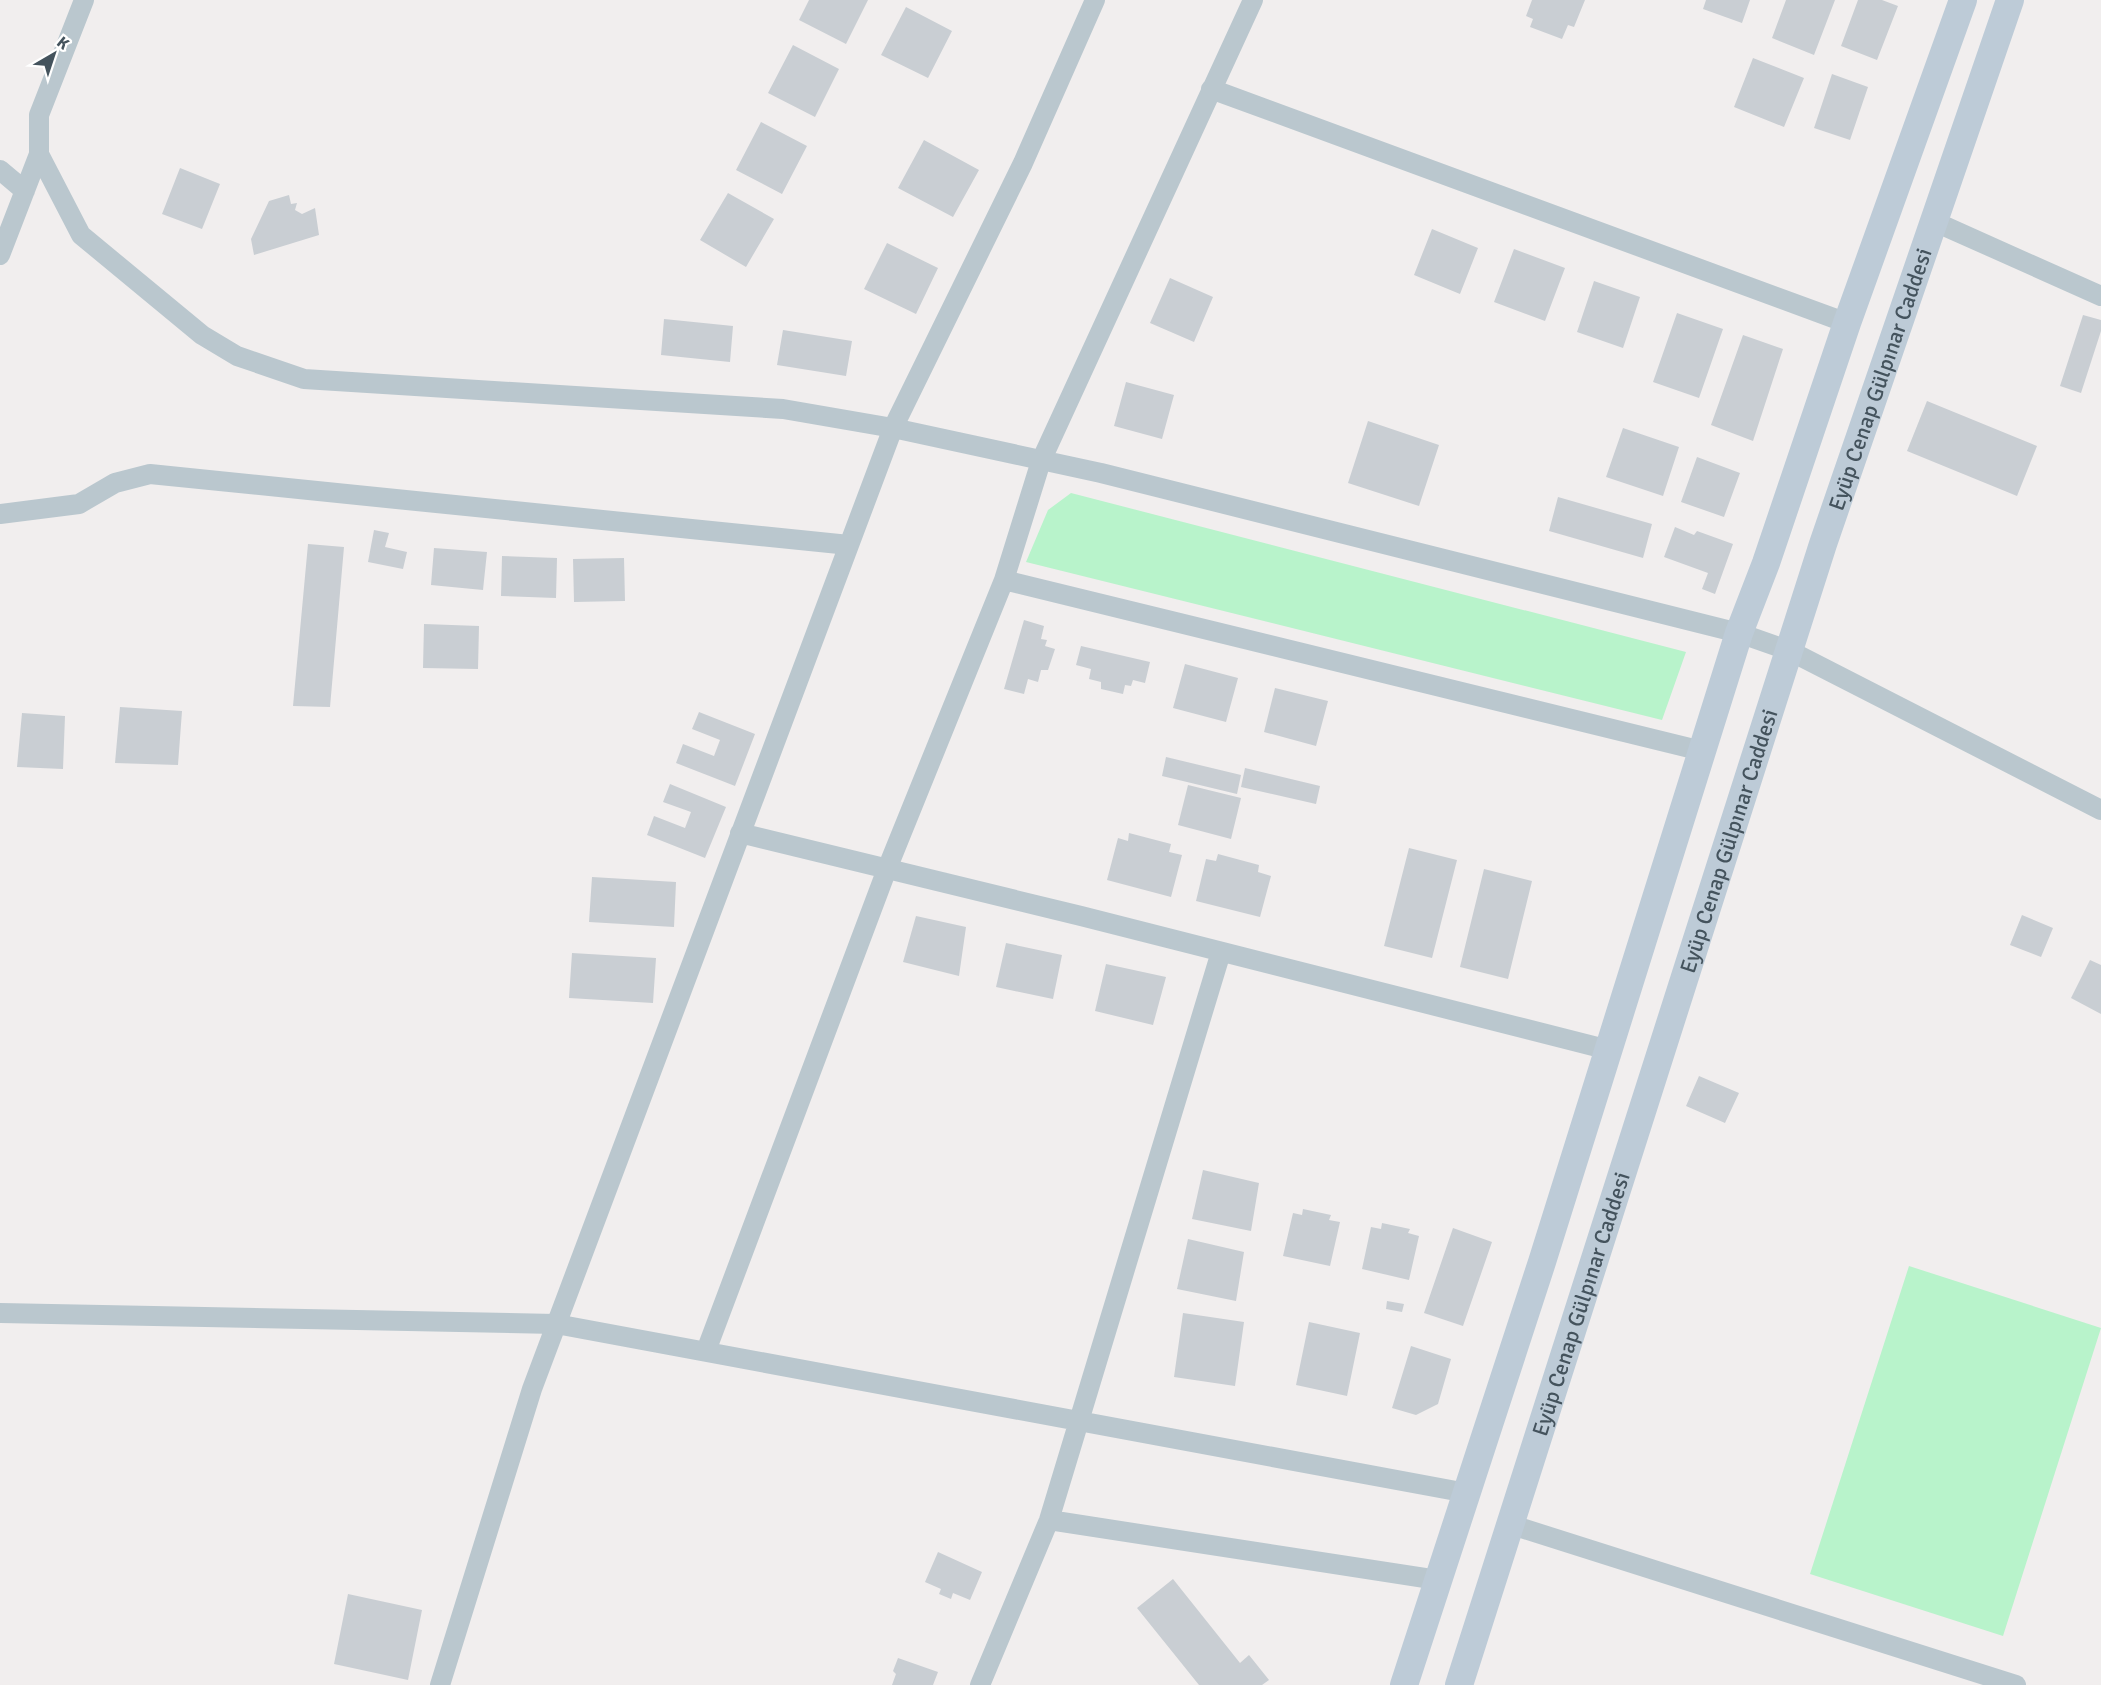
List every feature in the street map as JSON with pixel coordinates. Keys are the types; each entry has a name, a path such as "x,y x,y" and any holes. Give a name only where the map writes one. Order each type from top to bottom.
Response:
{"main road":[{"path":"1404,1685 1609,1050 1739,633 1766,563 1847,323 1963,0"},
{"name":"Eyüp Cenap Gülpınar Caddesi","path":"1459,1685 1823,544 2010,0"}],"street":[{"path":"0,255 39,154 39,115 84,0"},
{"path":"440,1685 532,1389 893,428 1023,163 1095,0"},
{"path":"706,1351 886,869 1004,580 1041,461 1253,0"},
{"path":"1211,89 1847,323"},
{"path":"39,154 81,235 202,335 237,356 304,379 783,409 893,428 1101,473 1739,633 1790,651 2101,810"},
{"path":"0,170 25,191"},
{"path":"1933,221 2101,296"},
{"path":"0,514 79,504 115,483 150,474 849,545"},
{"path":"1004,580 1702,751"},
{"path":"740,833 1609,1050"},
{"path":"980,1685 1049,1521 1221,952"},
{"path":"0,1313 556,1324 1467,1493"},
{"path":"1049,1521 1438,1580"},
{"path":"1509,1524 2016,1685"}],"green space":[{"path":"1071,493 1686,652 1662,720 1026,562 1048,510"},
{"path":"1909,1266 2101,1328 2003,1636 1810,1574"}],"building":[{"path":"809,0 868,0 846,44 799,20"},
{"path":"1532,0 1585,0 1574,27 1568,25 1562,39 1530,27 1533,19 1526,16"},
{"path":"1706,0 1750,0 1742,23 1703,9"},
{"path":"1786,0 1835,0 1814,55 1772,38"},
{"path":"1858,0 1882,0 1898,6 1877,60 1841,46"},
{"path":"906,7 952,31 928,78 881,55"},
{"path":"793,45 839,69 815,117 768,93"},
{"path":"1753,58 1804,78 1784,127 1734,107"},
{"path":"1832,74 1868,87 1850,140 1814,128"},
{"path":"761,122 807,146 782,194 736,170"},
{"path":"924,140 979,170 953,217 898,188"},
{"path":"180,168 220,184 202,229 162,214"},
{"path":"728,193 774,219 746,267 700,240"},
{"path":"289,195 291,204 297,203 295,210 302,214 315,208 319,235 254,255 251,239 269,201"},
{"path":"1432,229 1478,248 1460,294 1414,275"},
{"path":"887,243 938,268 916,314 864,289"},
{"path":"1514,249 1565,268 1545,321 1494,302"},
{"path":"1170,278 1213,297 1194,342 1150,323"},
{"path":"1594,281 1640,297 1623,348 1577,332"},
{"path":"1677,313 1723,329 1699,398 1653,382"},
{"path":"2083,315 2101,320 2101,331 2081,393 2060,386"},
{"path":"664,319 733,326 730,362 661,355"},
{"path":"783,330 852,341 846,376 777,365"},
{"path":"1743,335 1783,349 1753,441 1711,425"},
{"path":"1126,382 1174,395 1162,439 1114,426"},
{"path":"1927,401 2037,446 2017,496 1907,451"},
{"path":"1368,421 1439,445 1419,506 1348,483"},
{"path":"1623,428 1679,447 1663,496 1606,477"},
{"path":"1697,457 1740,473 1724,517 1681,502"},
{"path":"1558,497 1652,524 1643,558 1549,531"},
{"path":"1675,527 1694,535 1697,531 1733,544 1715,594 1702,589 1708,573 1664,557"},
{"path":"374,530 389,533 385,547 407,552 403,569 368,562"},
{"path":"308,544 344,547 330,707 293,706"},
{"path":"434,548 487,552 483,590 431,585"},
{"path":"502,556 557,558 556,598 501,596"},
{"path":"624,558 625,601 574,602 573,559"},
{"path":"1024,620 1044,626 1041,639 1047,640 1045,646 1055,649 1048,670 1041,670 1038,682 1028,679 1024,694 1004,689"},
{"path":"424,624 479,626 478,669 423,668"},
{"path":"1081,646 1150,662 1145,683 1133,680 1131,686 1125,685 1123,694 1101,689 1101,682 1089,679 1091,669 1076,665"},
{"path":"1185,664 1238,678 1226,722 1173,708"},
{"path":"1275,688 1328,701 1316,746 1264,732"},
{"path":"120,707 182,711 178,765 115,763"},
{"path":"699,712 755,734 735,786 676,763 683,744 714,756 720,740 692,729"},
{"path":"22,713 65,716 63,769 17,767"},
{"path":"1166,757 1241,775 1237,794 1162,776"},
{"path":"1245,768 1320,786 1316,804 1241,787"},
{"path":"670,784 726,807 705,858 647,835 654,816 685,828 691,812 663,802"},
{"path":"1188,785 1241,798 1231,839 1178,825"},
{"path":"1129,833 1171,844 1169,852 1182,855 1171,897 1107,880 1118,838 1128,841"},
{"path":"1409,848 1457,860 1432,958 1384,946"},
{"path":"1218,854 1259,865 1258,872 1271,876 1260,917 1196,901 1206,859 1216,861"},
{"path":"1484,869 1532,881 1508,979 1460,967"},
{"path":"592,877 676,882 674,927 589,922"},
{"path":"2022,915 2053,928 2041,957 2010,945"},
{"path":"916,916 966,927 959,976 903,962"},
{"path":"1006,943 1062,955 1053,999 996,987"},
{"path":"572,953 656,958 653,1003 569,998"},
{"path":"2090,960 2101,965 2101,1014 2071,998"},
{"path":"1106,964 1166,977 1153,1025 1095,1011"},
{"path":"1699,1076 1739,1093 1725,1123 1686,1106"},
{"path":"1203,1170 1259,1183 1251,1231 1192,1219"},
{"path":"1303,1209 1331,1215 1329,1220 1340,1222 1330,1266 1283,1256 1293,1213 1302,1215"},
{"path":"1382,1223 1410,1229 1408,1233 1419,1236 1409,1280 1362,1269 1371,1227 1381,1229"},
{"path":"1453,1228 1492,1242 1463,1326 1424,1313"},
{"path":"1188,1239 1244,1252 1236,1301 1177,1289"},
{"path":"1387,1301 1404,1304 1402,1312 1386,1309"},
{"path":"1183,1313 1244,1322 1235,1386 1174,1377"},
{"path":"1309,1322 1360,1333 1347,1396 1296,1385"},
{"path":"1411,1346 1451,1359 1438,1404 1416,1415 1392,1408"},
{"path":"938,1552 982,1572 970,1600 953,1593 951,1599 939,1594 941,1589 925,1582"},
{"path":"1173,1579 1240,1663 1249,1655 1269,1680 1262,1685 1199,1685 1137,1608"},
{"path":"348,1594 422,1610 408,1680 334,1664"},
{"path":"898,1658 938,1672 933,1685 892,1685 896,1674 893,1671"}]}
